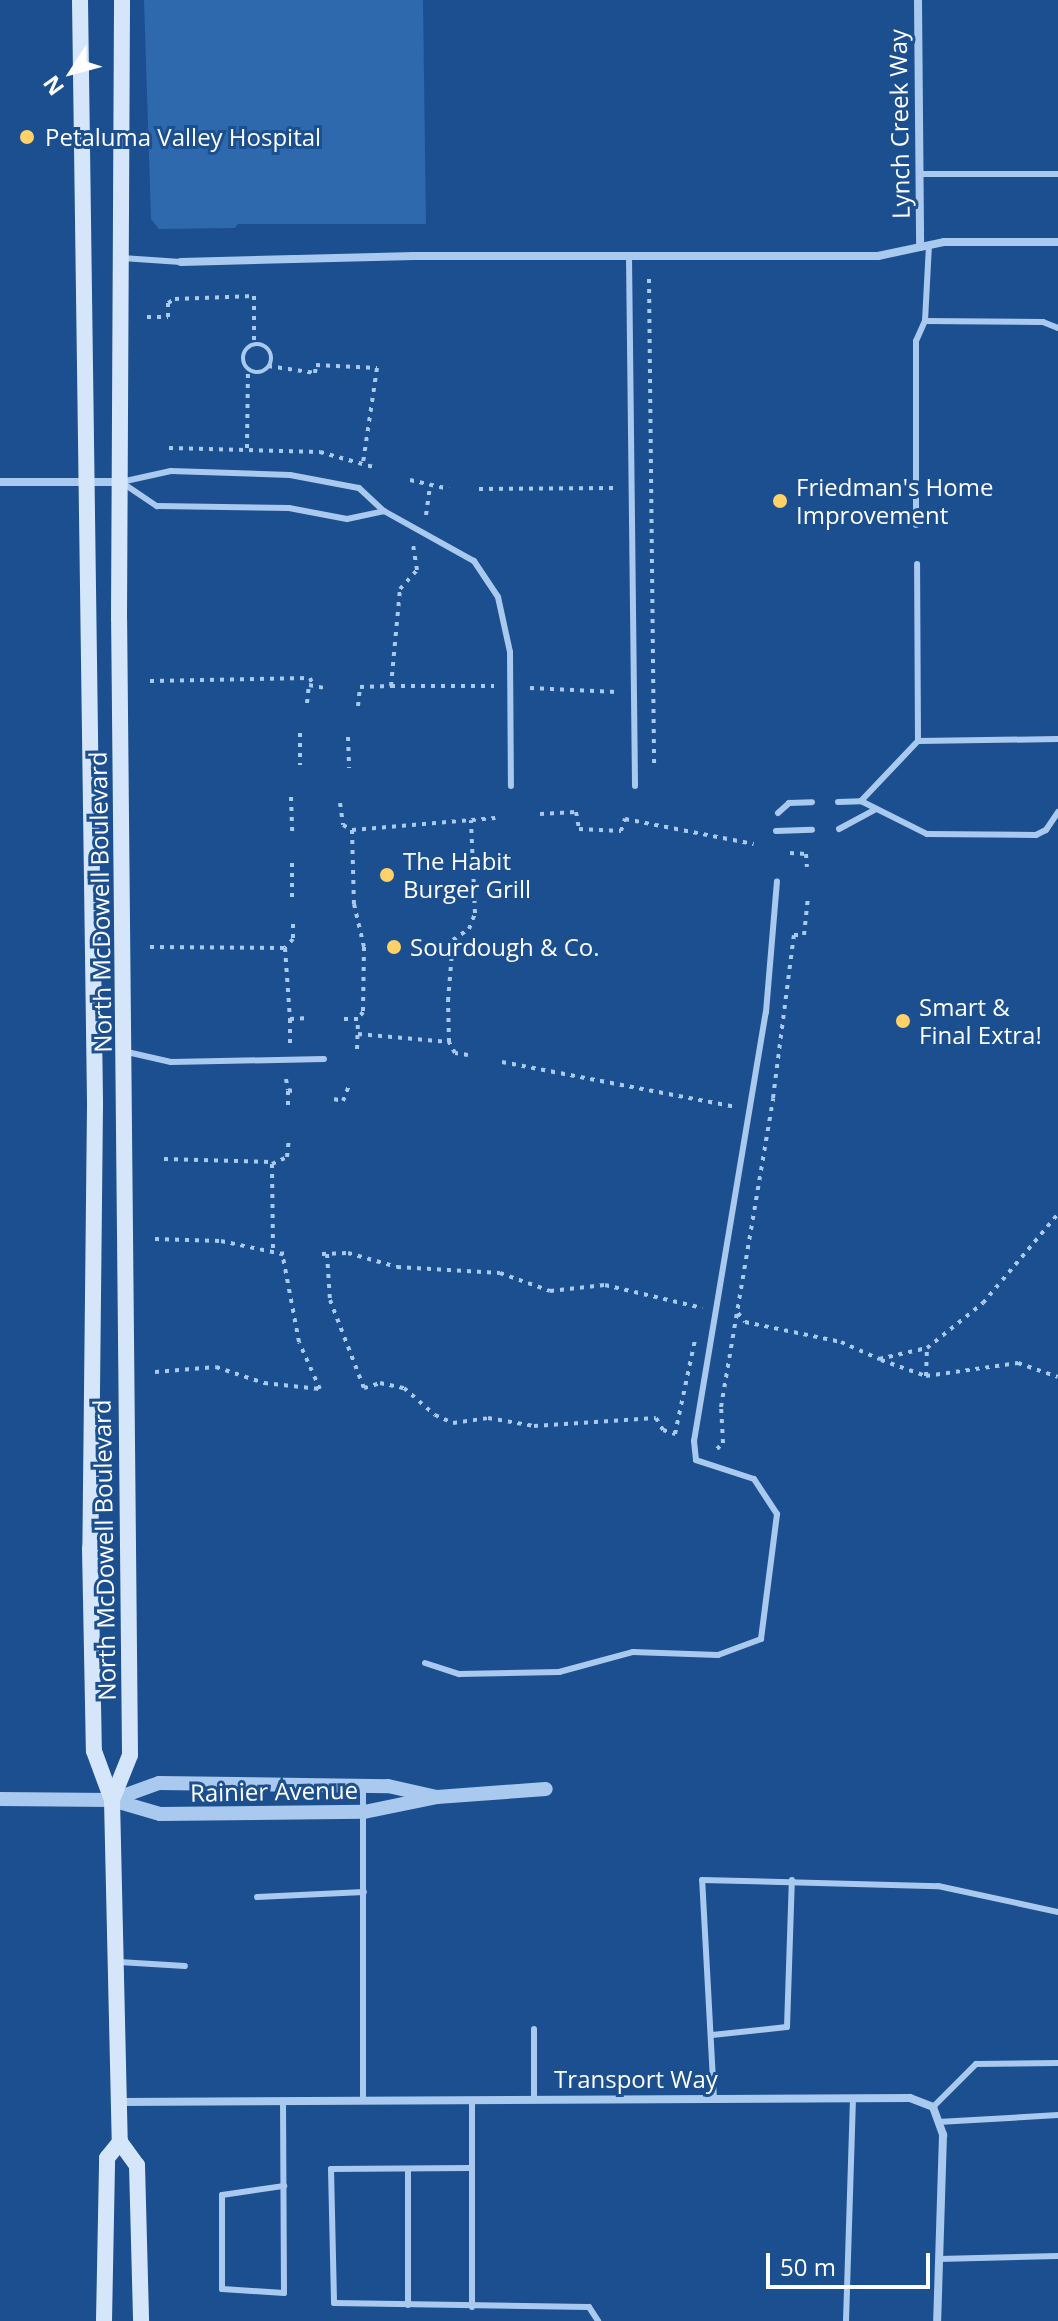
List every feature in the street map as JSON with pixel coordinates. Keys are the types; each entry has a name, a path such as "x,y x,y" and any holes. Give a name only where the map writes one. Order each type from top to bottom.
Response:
{"main road":[{"name":"North McDowell Boulevard","path":"80,0 89,481 85,615 95,1105 90,1548 94,1751 112,1800 119,1962 120,2142 137,2165 141,2321"},
{"name":"North McDowell Boulevard","path":"112,1800 130,1755 121,482 122,0"},
{"name":"North McDowell Boulevard","path":"104,2321 107,2158 120,2142"}],"street":[{"name":"Lynch Creek Way","path":"918,0 919,174 924,246"},
{"path":"181,262 878,256 924,246 1058,242"},
{"path":"0,482 121,482"},
{"name":"Rainier Avenue","path":"112,1800 159,1783 363,1785 437,1797"},
{"name":"Rainier Avenue","path":"0,1799 112,1800 160,1814 364,1812 437,1797 546,1789"},
{"name":"Transport Way","path":"120,2102 910,2098 933,2107"},
{"path":"933,2107 943,2135 937,2321"}],"lane":[{"path":"919,174 1058,174"},
{"path":"916,525 916,341 925,321 924,246"},
{"path":"629,256 635,786"},
{"path":"122,258 181,262"},
{"path":"925,321 1043,322 1058,328"},
{"path":"121,482 171,471 290,475 359,488 384,511 474,561 498,597 510,652 511,786"},
{"path":"121,482 157,506 289,508 347,519 384,511"},
{"path":"861,801 918,741 917,564"},
{"path":"918,741 1058,739"},
{"path":"838,802 861,801 927,834 1036,835 1046,830 1058,812"},
{"path":"778,813 789,803 812,802"},
{"path":"839,829 876,809"},
{"path":"776,831 812,830"},
{"path":"425,1663 459,1674 559,1672 633,1652 718,1655 761,1639 777,1514 754,1479 696,1460 694,1441 766,1012 777,881"},
{"path":"127,1052 171,1062 324,1059"},
{"path":"363,1785 363,2101"},
{"path":"714,2099 702,1880 938,1886 1058,1912"},
{"path":"712,2035 787,2027 792,1880"},
{"path":"257,1897 364,1892"},
{"path":"119,1962 185,1966"},
{"path":"534,2029 534,2100"},
{"path":"933,2107 976,2064 1058,2063"},
{"path":"846,2321 853,2098"},
{"path":"472,2100 472,2307"},
{"path":"283,2101 284,2186 284,2293 222,2289 222,2195 284,2186"},
{"path":"938,2122 1058,2115"},
{"path":"471,2168 331,2169 334,2303 589,2307 598,2321"},
{"path":"408,2169 408,2305"},
{"path":"939,2259 1058,2256"}],"path":[{"path":"649,279 654,764"},
{"path":"147,317 168,317 168,303 175,299 254,296 254,344 243,356 248,368 247,448"},
{"path":"248,368 261,372 268,366 270,352 254,344"},
{"path":"268,366 315,373 316,365 377,368 363,463"},
{"path":"169,448 320,452 377,468"},
{"path":"410,480 430,488 449,489"},
{"path":"426,515 430,488"},
{"path":"479,489 617,488"},
{"path":"391,686 400,589 417,570 413,545"},
{"path":"150,681 310,678 312,683 324,688"},
{"path":"307,703 312,683"},
{"path":"358,706 360,687 494,686"},
{"path":"530,688 617,692"},
{"path":"300,733 300,765"},
{"path":"348,737 349,768"},
{"path":"291,797 292,831"},
{"path":"340,803 343,825 352,830 496,818"},
{"path":"540,814 576,812 579,829 621,831 625,819 754,844"},
{"path":"468,1055 455,1053 449,1042 453,940 469,929 475,913 471,820"},
{"path":"352,830 354,904 364,947 363,1012 358,1019 357,1049"},
{"path":"790,853 806,854 807,867"},
{"path":"292,860 292,897"},
{"path":"717,1449 723,1443 721,1407 738,1313 794,935 804,935 808,896"},
{"path":"290,1043 285,948 293,939 293,924"},
{"path":"150,947 285,948"},
{"path":"290,1019 309,1018"},
{"path":"343,1019 358,1019"},
{"path":"358,1034 449,1042"},
{"path":"502,1062 735,1107"},
{"path":"286,1079 288,1108"},
{"path":"334,1099 343,1101 349,1085"},
{"path":"288,1090 297,1092"},
{"path":"164,1159 272,1162 287,1157 289,1137"},
{"path":"272,1162 273,1248"},
{"path":"879,1359 927,1348 983,1303 1058,1214"},
{"path":"155,1239 273,1248 284,1253 299,1342 320,1389 264,1383 216,1367 155,1372"},
{"path":"696,1336 675,1434 663,1430 656,1418 534,1426 488,1418 453,1423 435,1415 404,1388 380,1383 364,1388 330,1300 325,1254 348,1253 397,1267 500,1273 550,1291 605,1285 702,1307 699,1322"},
{"path":"738,1313 745,1322 841,1342 926,1376 1018,1363 1058,1377"},
{"path":"926,1376 927,1348"}],"shaded area":[{"path":"144,0 423,0 426,224 238,224 235,228 159,229 151,219"}],"place":[{"name":"Petaluma Valley Hospital","path":"27,137"},
{"name":"Friedman's Home Improvement","path":"780,501"},
{"name":"The Habit Burger Grill","path":"387,875"},
{"name":"Sourdough & Co.","path":"394,947"},
{"name":"Smart & Final Extra!","path":"903,1021"}]}
